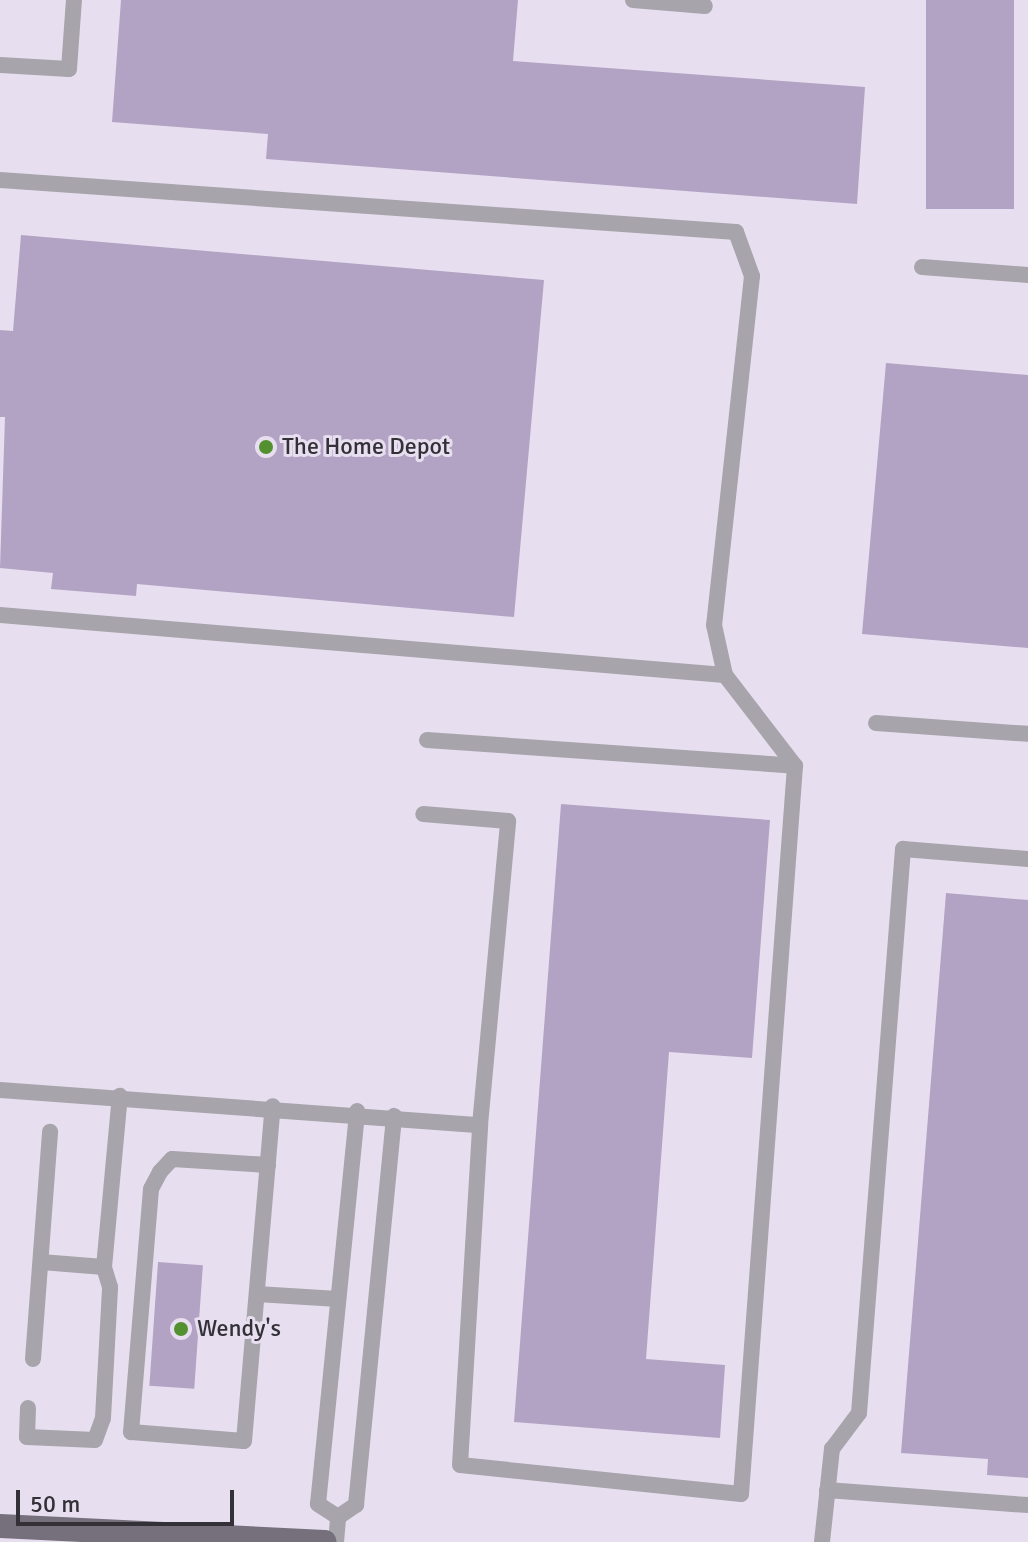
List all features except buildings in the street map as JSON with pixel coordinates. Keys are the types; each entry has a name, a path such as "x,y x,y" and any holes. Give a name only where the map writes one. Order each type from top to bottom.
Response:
{"main road":[{"path":"0,1526 325,1542"}],"lane":[{"path":"0,65 69,69 74,0"},
{"path":"633,0 705,6"},
{"path":"0,180 736,232 752,276 714,625 725,675 795,766 741,1494 460,1465 480,1125 508,821 423,814"},
{"path":"922,267 1028,275"},
{"path":"0,615 725,675"},
{"path":"876,723 1028,734"},
{"path":"427,740 795,766"},
{"path":"822,1542 832,1449 859,1413 903,849 1028,859"},
{"path":"0,1090 357,1111 480,1125"},
{"path":"28,1408 27,1437 95,1440 103,1418 110,1287 104,1267 120,1096"},
{"path":"268,1165 172,1159 151,1189 131,1432 244,1441 257,1294 268,1165 273,1106"},
{"path":"338,1517 318,1504 357,1111"},
{"path":"338,1517 356,1505 394,1116"},
{"path":"33,1359 50,1132"},
{"path":"41,1262 104,1267"},
{"path":"257,1294 338,1299"},
{"path":"827,1490 1028,1505"},
{"path":"336,1542 338,1517"}],"place":[{"name":"The Home Depot","path":"266,447"},
{"name":"Wendy's","path":"181,1329"}]}
